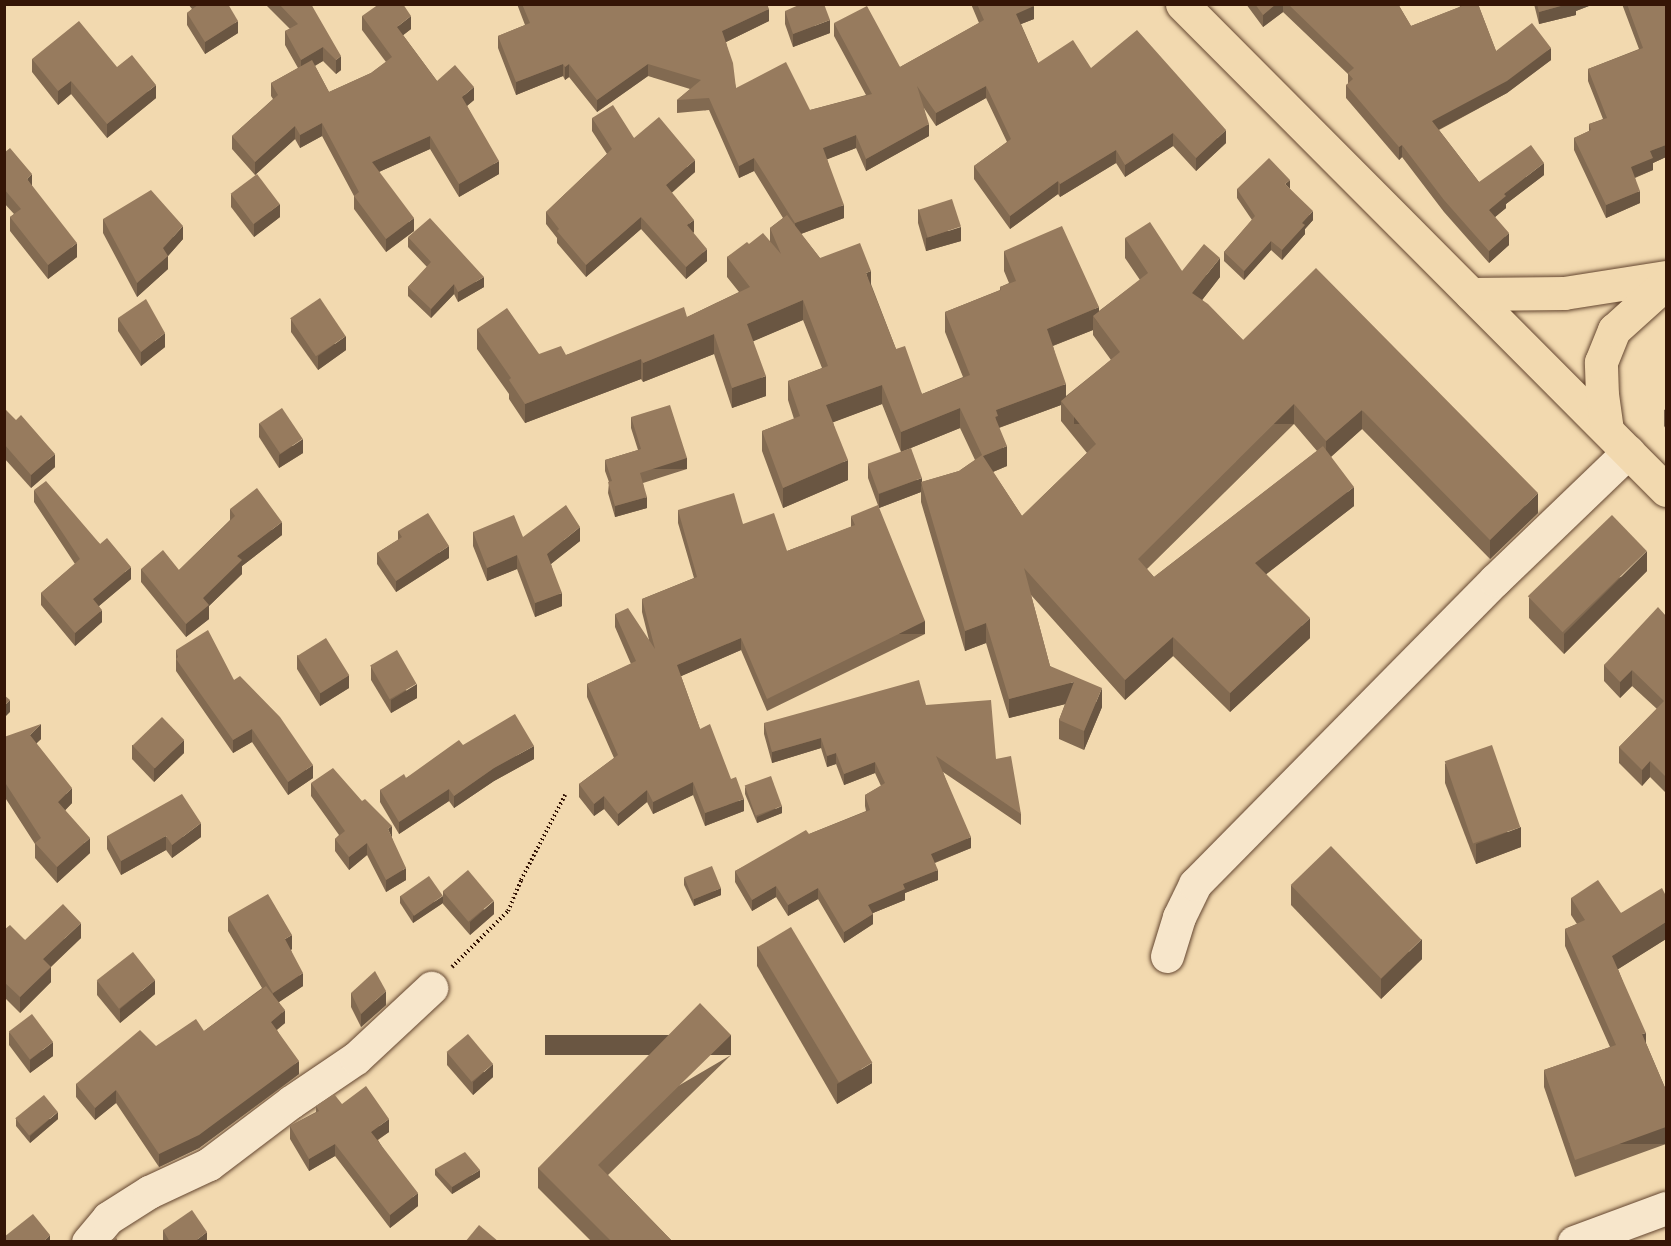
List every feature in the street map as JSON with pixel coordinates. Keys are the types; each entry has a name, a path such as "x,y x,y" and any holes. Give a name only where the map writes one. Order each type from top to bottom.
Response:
{"main road":[{"path":"1182,4 1666,490"},
{"path":"1471,294 1564,293 1666,277"},
{"path":"1618,441 1602,395 1601,362 1614,330 1666,283"}],"street":[{"path":"1167,956 1179,917 1195,884 1495,579 1618,441"},
{"path":"88,1242 108,1218 149,1192 209,1164 291,1102 356,1058 431,988"},
{"path":"1574,1242 1666,1208"}],"path":[{"path":"431,988 508,911 520,880 565,795"}],"building":[{"path":"199,4 228,4 238,21 205,42 187,13"},
{"path":"279,4 311,4 341,56 336,60 323,47 301,60 285,31 298,24"},
{"path":"379,4 403,4 411,16 397,27 437,81 455,65 474,87 462,97 499,161 459,184 430,136 372,162 414,218 386,239 354,196 359,192 322,123 300,135 295,126 255,162 232,136 278,95 271,83 312,60 329,92 371,73 392,57 362,16"},
{"path":"522,4 767,4 769,9 722,31 733,63 736,88 786,62 810,110 872,94 834,23 867,6 900,67 984,20 977,4 1033,4 1034,6 1016,14 1038,63 1073,40 1091,68 1137,30 1226,130 1196,158 1173,133 1125,165 1116,150 1060,184 1058,181 1010,216 974,166 1011,139 986,86 936,113 917,86 929,124 866,159 856,135 823,148 844,205 795,223 754,158 739,166 709,98 677,100 701,80 648,64 597,100 569,64 565,67 563,64 516,82 498,36 530,23"},
{"path":"801,4 824,4 830,20 793,34 785,11"},
{"path":"1255,4 1276,4 1263,15"},
{"path":"1288,4 1398,4 1411,26 1467,4 1478,4 1496,51 1532,23 1551,48 1507,81 1432,121 1479,182 1531,145 1544,163 1504,194 1506,196 1489,210 1509,233 1489,251 1444,200 1402,145 1399,147 1346,85 1353,79 1348,73 1354,68"},
{"path":"1537,4 1568,4 1539,12"},
{"path":"1627,4 1666,4 1666,145 1650,151 1653,158 1631,167 1640,191 1606,205 1574,138 1591,130 1589,124 1607,118 1588,69 1643,48"},
{"path":"79,21 117,67 132,55 156,85 107,124 71,81 58,91 32,59"},
{"path":"613,105 634,138 659,117 695,160 666,185 694,220 687,225 707,249 686,267 641,217 586,265 557,231 559,229 546,212 612,149 592,118"},
{"path":"10,148 32,174 27,179 77,243 48,265 10,217 21,209 4,189 4,153"},
{"path":"1269,158 1290,180 1285,184 1313,211 1302,223 1305,225 1282,250 1271,241 1244,271 1224,252 1255,216 1237,189"},
{"path":"257,174 280,204 254,224 231,194"},
{"path":"151,190 183,226 163,248 168,256 137,283 103,219"},
{"path":"952,199 961,227 928,237 919,210"},
{"path":"787,215 820,258 860,243 871,271 866,273 896,349 905,346 922,394 970,375 945,312 1001,290 1000,287 1016,281 1004,251 1062,226 1099,307 1047,329 1066,384 996,410 998,416 995,417 1007,446 983,456 1022,516 1096,444 1061,401 1120,352 1093,316 1148,273 1125,238 1150,222 1182,271 1204,244 1220,258 1192,293 1208,304 1243,340 1316,268 1538,493 1490,540 1362,410 1326,441 1294,404 1138,559 1154,577 1323,446 1354,487 1255,563 1310,618 1230,693 1173,637 1125,680 1024,568 1050,666 1102,688 1084,731 1059,720 1074,682 1009,699 986,623 965,631 921,482 959,471 982,455 960,408 901,432 882,385 826,405 848,460 783,488 762,431 800,416 788,381 828,366 803,300 747,324 766,376 732,388 714,334 643,363 641,359 525,404 509,380 511,378 477,329 507,308 539,354 561,346 566,355 684,307 687,317 750,287 727,257 763,233 781,254 770,228"},
{"path":"430,218 484,277 458,292 454,284 431,309 408,287 431,262 408,237"},
{"path":"320,298 346,336 316,356 290,318"},
{"path":"146,299 165,333 141,352 118,318"},
{"path":"670,405 687,458 640,473 647,497 615,506 608,482 612,481 605,460 641,449 631,417"},
{"path":"4,408 16,420 21,415 55,454 31,475 4,444"},
{"path":"282,408 303,439 280,454 260,423"},
{"path":"911,448 922,478 879,494 868,464"},
{"path":"46,481 100,544 107,538 131,567 93,599 102,610 75,633 41,593 80,559 34,490"},
{"path":"257,488 282,522 237,556 242,560 203,598 209,605 186,624 141,569 163,550 179,570 235,516 230,509"},
{"path":"734,493 743,524 774,513 787,551 855,525 851,516 878,505 925,621 767,699 741,638 677,665 700,729 710,724 731,779 736,777 744,799 705,813 693,782 653,802 647,790 618,814 604,796 594,804 579,784 618,755 587,684 636,661 615,614 628,608 655,649 642,599 697,577 678,510"},
{"path":"566,505 580,527 547,554 562,593 535,603 517,555 487,568 473,532 514,515 523,537"},
{"path":"428,513 449,546 396,581 377,553 402,537 398,531"},
{"path":"1612,515 1647,551 1563,632 1528,596"},
{"path":"1658,607 1666,616 1666,777 1650,761 1642,770 1619,747 1664,701 1632,670 1620,682 1604,665"},
{"path":"208,630 234,680 240,676 280,717 313,765 288,782 252,729 233,740 176,659 178,657 176,650"},
{"path":"326,638 349,675 320,693 297,656"},
{"path":"397,650 417,684 390,699 370,666"},
{"path":"919,680 926,705 991,700 996,759 1011,756 1021,814 936,756 971,837 931,854 938,870 903,884 905,889 868,905 873,914 844,932 818,888 788,905 776,886 752,900 735,871 806,830 809,834 870,810 865,795 885,783 875,762 844,774 836,753 827,756 821,738 772,752 764,723"},
{"path":"4,695 10,700 4,706"},
{"path":"515,714 534,746 494,768 454,796 449,789 399,822 380,790 404,774 406,778 459,740 463,745"},
{"path":"162,717 184,740 155,768 133,745"},
{"path":"41,724 30,735 72,788 58,802 90,838 57,867 35,843 41,838 4,781 4,737"},
{"path":"1492,745 1520,827 1473,844 1445,761"},
{"path":"333,768 362,801 365,799 392,826 388,829 406,868 386,880 367,843 349,857 335,839 345,831 311,783"},
{"path":"771,776 782,806 756,816 745,786"},
{"path":"182,794 201,823 172,845 166,836 121,861 107,836"},
{"path":"1331,846 1421,940 1381,978 1291,885"},
{"path":"712,866 721,888 693,899 684,877"},
{"path":"468,870 494,901 468,922 443,891"},
{"path":"429,876 443,896 414,916 400,896"},
{"path":"1598,880 1621,913 1662,888 1666,896 1666,922 1612,956 1646,1033 1642,1034 1666,1090 1666,1127 1575,1160 1544,1070 1616,1045 1565,929 1585,920 1571,898"},
{"path":"268,894 292,935 285,939 303,973 273,993 228,917"},
{"path":"63,904 81,923 43,959 51,967 20,997 4,982 4,930 10,925 25,940"},
{"path":"791,927 872,1062 839,1083 758,947"},
{"path":"133,952 155,980 119,1009 97,980"},
{"path":"375,971 386,991 361,1014 351,993"},
{"path":"266,986 285,1010 271,1022 299,1061 199,1135 159,1154 116,1090 95,1108 76,1084 140,1030 156,1046 196,1019 204,1031"},
{"path":"700,1003 731,1035 598,1165 673,1242 612,1242 538,1168"},
{"path":"32,1014 53,1042 30,1059 9,1031"},
{"path":"468,1034 493,1064 472,1082 447,1052"},
{"path":"366,1086 389,1119 371,1132 418,1193 390,1215 335,1144 309,1159 290,1126 319,1111 316,1106 334,1094 342,1104"},
{"path":"44,1095 58,1112 29,1135 15,1118"},
{"path":"465,1152 480,1170 452,1187 435,1169"},
{"path":"192,1210 207,1232 194,1242 170,1242 163,1230"},
{"path":"33,1214 50,1235 43,1242 4,1242 4,1237"},
{"path":"479,1225 499,1242 465,1242"},
{"path":"116,1237 118,1242 108,1242"}]}
